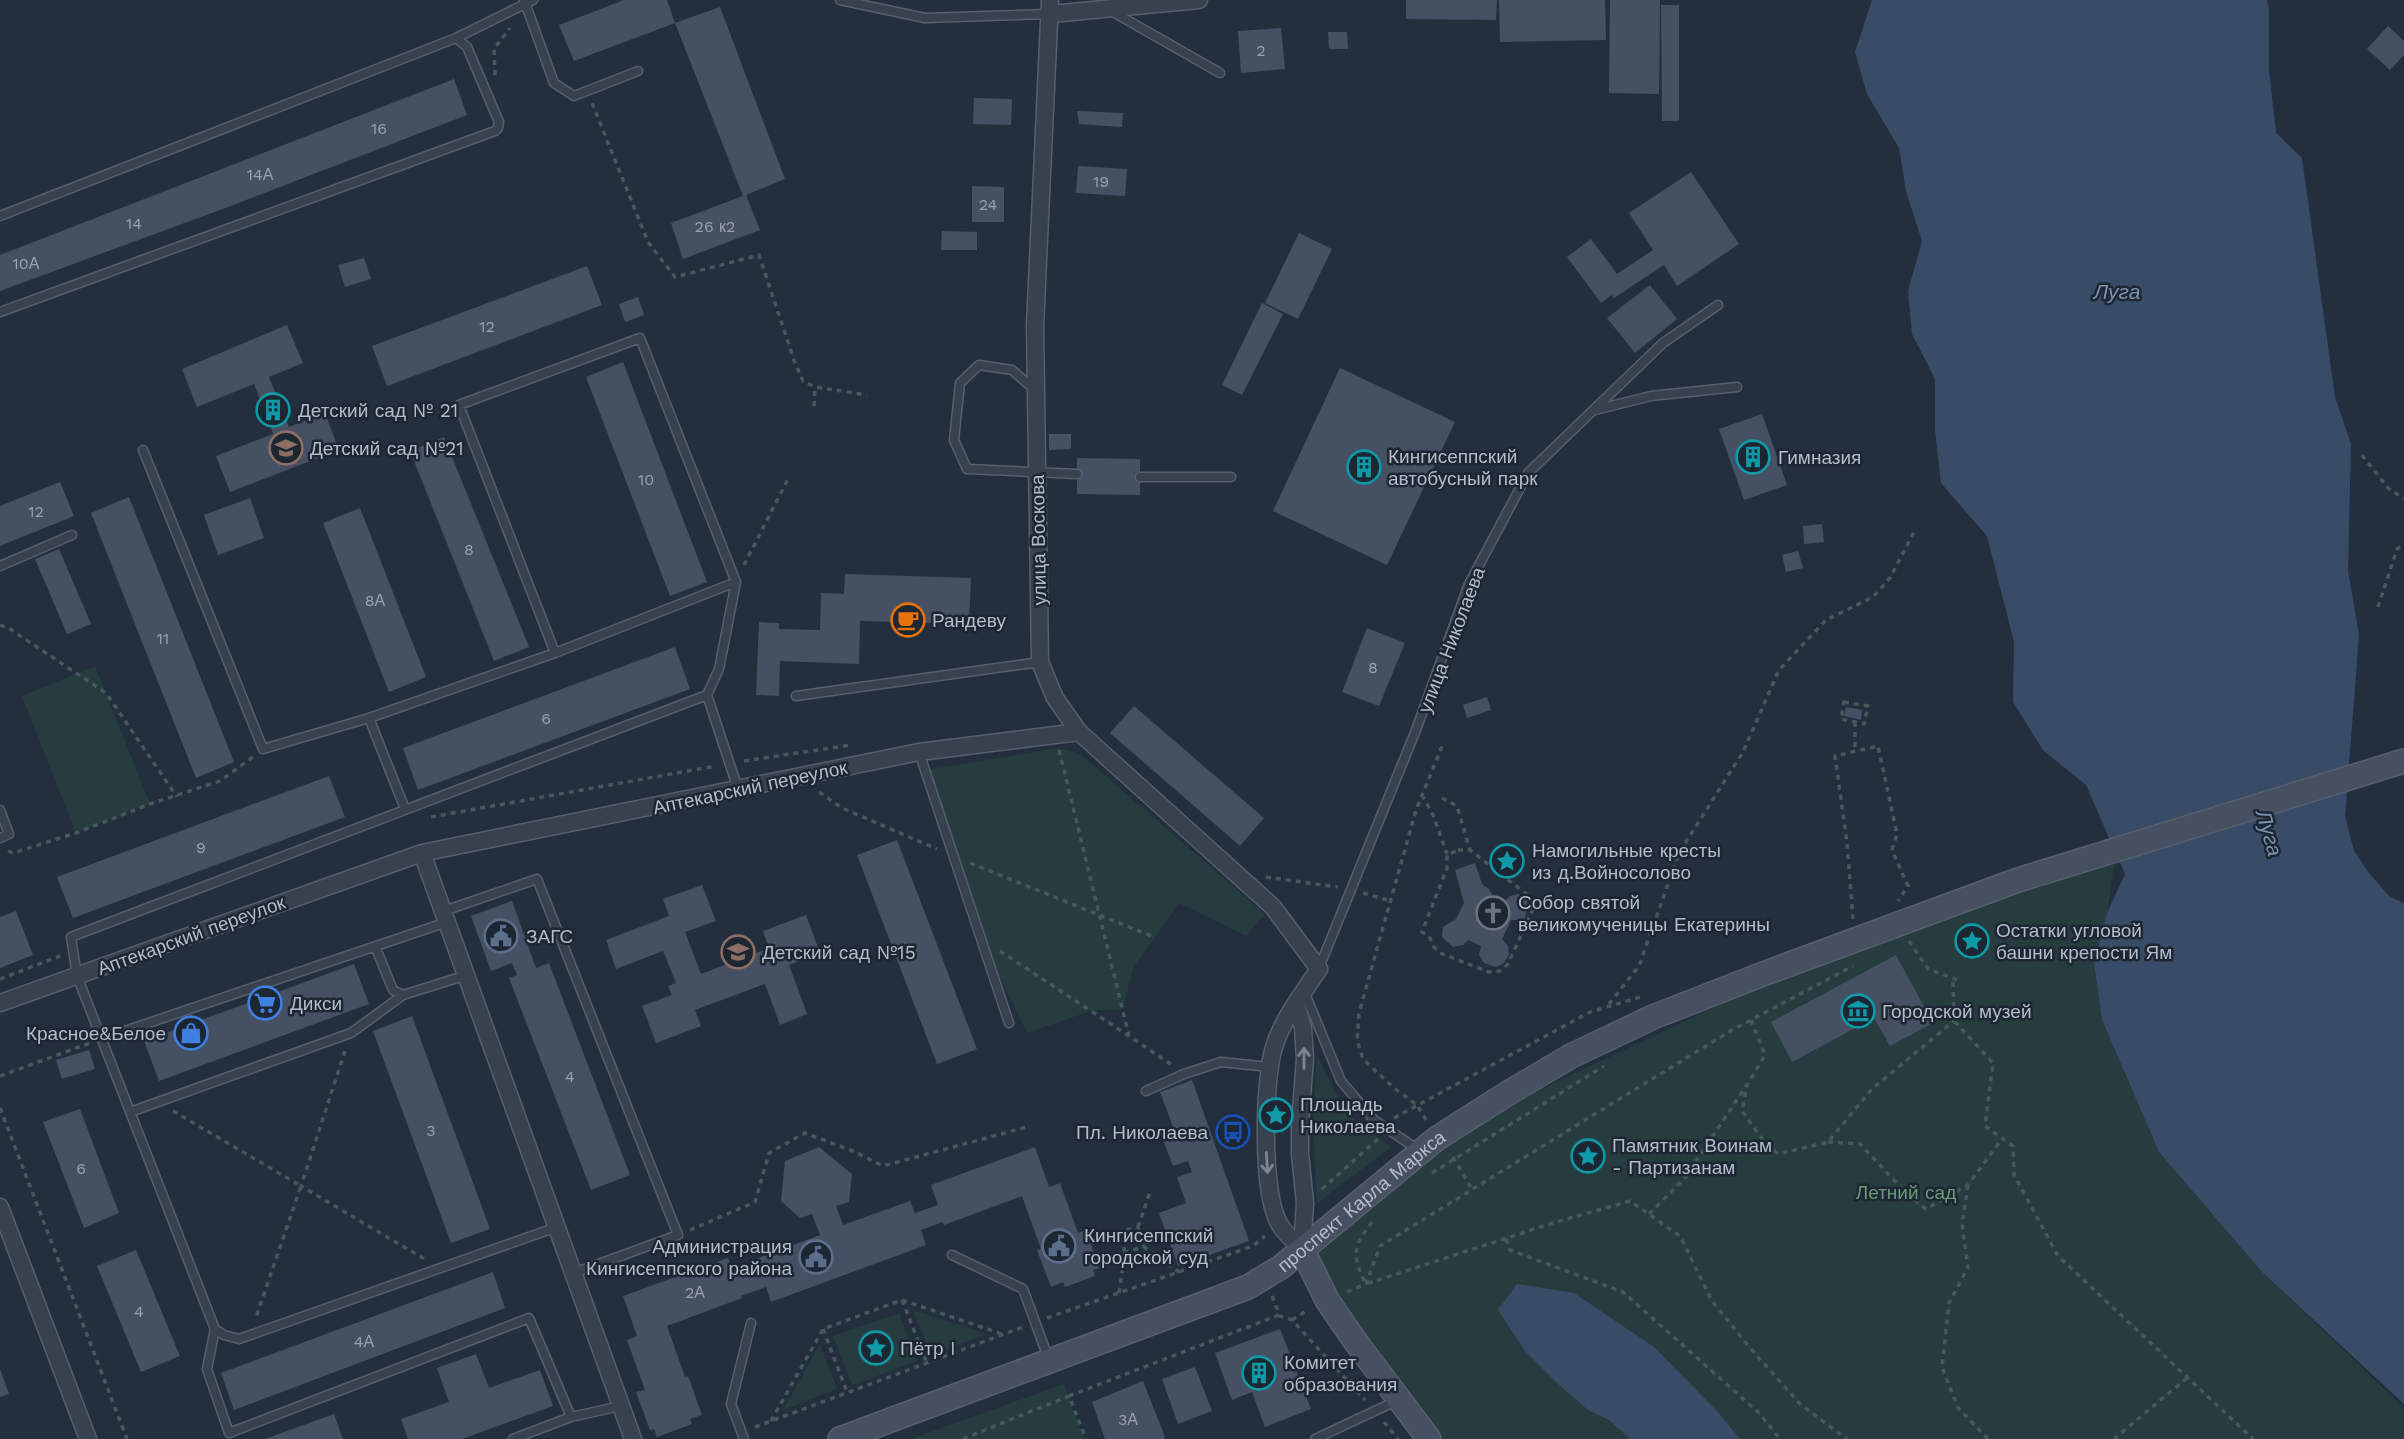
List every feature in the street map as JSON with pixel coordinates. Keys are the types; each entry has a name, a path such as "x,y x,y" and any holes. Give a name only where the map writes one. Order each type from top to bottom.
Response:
{"main road":[{"name":"проспект Карла Маркса","path":"840,1439 1248,1287 1265,1278 1303,1249 1420,1150 1505,1094 1572,1056 1653,1017 1860,928 2404,761"},
{"path":"1303,1249 1327,1300 1429,1439"},
{"path":"870,1439 1247,1297 1265,1278"}],"street":[{"path":"1051,7 1107,9 1199,0"},
{"name":"улица Воскова","path":"1051,7 1035,326 1040,662 1055,698 1079,732 1273,907 1319,969"},
{"name":"Аптекарский переулок","path":"0,1003 422,853 919,752 1079,732"},
{"path":"422,853 633,1439"},
{"path":"1303,1249 1279,1224 1271,1197 1265,1126 1269,1067 1274,1045 1319,969"},
{"path":"1300,997 1305,1059 1300,1123 1305,1203 1303,1249"},
{"path":"0,1207 88,1439"}],"lane":[{"path":"840,0 925,18 1051,7"},
{"path":"0,216 456,37 528,1 554,83 574,96 638,71"},
{"path":"1107,9 1220,73"},
{"path":"0,312 495,131 499,122 494,109 467,47 456,37"},
{"name":"улица Николаева","path":"1319,969 1416,730 1469,584 1528,473 1663,343 1718,305"},
{"path":"555,653 459,405 639,338 736,582 719,669 707,695 738,789"},
{"path":"1036,391 1012,370 979,365 960,383 954,440 967,469 1077,474"},
{"path":"1593,410 1651,396 1737,387"},
{"path":"143,450 263,749 369,718 555,653 736,582"},
{"path":"1140,477 1231,477"},
{"path":"0,566 72,535"},
{"path":"796,696 1040,662"},
{"path":"571,1417 529,1318 229,1433 206,1369 215,1329 77,976 71,937 707,695"},
{"path":"369,718 405,809"},
{"path":"919,752 1009,1023"},
{"path":"0,810 9,834 0,838"},
{"path":"101,1039 375,946 537,879 678,1235 574,1273"},
{"path":"375,946 393,990 403,995"},
{"path":"130,1112 351,1032 403,995 467,975"},
{"path":"1300,997 1340,1082 1374,1120 1420,1150"},
{"path":"1146,1091 1184,1074 1221,1062 1269,1067"},
{"path":"215,1329 239,1339 557,1227"},
{"path":"952,1255 1023,1289 1049,1360"},
{"path":"742,1436 731,1404 751,1322"},
{"path":"1315,1439 1398,1399"},
{"path":"513,1439 571,1417 621,1406"}],"path":[{"path":"495,81 494,49 528,1"},
{"path":"587,91 648,242 675,278 759,255 803,380 815,387 867,395"},
{"path":"814,406 815,387"},
{"path":"2361,455 2388,488 2404,499"},
{"path":"736,582 788,479"},
{"path":"1608,1005 1639,966 1679,853 1744,752 1779,670 1826,620 1872,597 1890,578 1914,532"},
{"path":"2378,607 2397,549 2404,544"},
{"path":"0,625 106,693 177,797"},
{"path":"1844,702 1868,706 1864,723 1855,722 1841,719 1844,702"},
{"path":"1855,722 1855,751"},
{"path":"1055,735 1129,1036"},
{"path":"423,818 791,752 859,744"},
{"path":"1417,1105 1363,1059 1357,1040 1359,1013 1391,901 1422,795 1443,744"},
{"path":"1860,928 1835,756 1878,746 1897,834 1892,850 1908,886 1895,905"},
{"path":"0,849 13,853 220,781 263,749"},
{"path":"1422,795 1433,815 1447,855 1447,868 1422,932 1429,936 1440,953 1489,972 1500,971 1508,964 1533,909 1529,896 1470,850 1457,806 1441,798"},
{"path":"1447,855 1458,850 1470,850"},
{"path":"1260,876 1351,889 1391,901"},
{"path":"981,939 1184,1074"},
{"path":"1907,939 1928,969 1960,981"},
{"path":"0,979 73,951"},
{"path":"1366,1284 1380,1246 1751,1020 1855,964 1830,971"},
{"path":"1952,982 1954,1021 1993,1063 1984,1126 2013,1146 2014,1175 2058,1256 2253,1439"},
{"path":"1649,1214 1685,1178 1765,1055 1751,1020"},
{"path":"1828,1142 1872,1089 1954,1021"},
{"path":"249,1335 351,1032"},
{"path":"0,1076 101,1039"},
{"path":"1424,1178 1607,1065"},
{"path":"1747,1085 1742,1111 1777,1154 1828,1142 1860,1144 1908,1195 1926,1209 1968,1185 2002,1139"},
{"path":"158,1102 439,1268"},
{"path":"0,1108 127,1439"},
{"path":"678,1235 755,1202 769,1153 806,1133 883,1166 1027,1127"},
{"path":"1968,1185 1962,1224 1968,1267 1950,1303 1942,1367 1958,1408 1988,1439"},
{"path":"1151,1189 1138,1227 1143,1247 1179,1272"},
{"path":"1292,1320 1327,1300 1366,1284 1630,1201 1680,1236 1712,1301 1800,1404 1847,1439"},
{"path":"1366,1284 1354,1261 1358,1244 1379,1213"},
{"path":"742,1436 771,1421 847,1392 1119,1293 1125,1252 1118,1232 1138,1227"},
{"path":"1506,1239 1510,1251 1623,1292 1759,1413 1780,1439"},
{"path":"1125,1252 1143,1247"},
{"path":"1265,1278 1279,1315"},
{"path":"771,1421 822,1329 902,1300 1004,1334"},
{"path":"902,1300 928,1363"},
{"path":"963,1439 1279,1315 1292,1320 1375,1410 1398,1439"},
{"path":"822,1329 847,1392"},
{"path":"2114,1439 2187,1378"},
{"path":"1069,1396 1086,1439"}],"green space":[{"path":"95,666 150,804 76,833 22,696"},
{"path":"1058,748 1079,753 1265,914 1246,936 1179,903 1133,968 1123,1009 1091,1011 1027,1033 981,939 925,770"},
{"name":"Летний сад","path":"2116,853 2107,913 2094,963 2102,1020 2159,1152 2262,1272 2404,1408 2404,1439 1429,1439 1302,1249 1436,1139 1867,935"},
{"path":"1317,1055 1343,1107 1357,1122 1391,1147 1317,1203 1313,1121"},
{"path":"913,1310 987,1334 931,1355"},
{"path":"899,1313 917,1361 852,1385 833,1336"},
{"path":"820,1344 837,1389 783,1410"},
{"path":"1064,1384 1084,1439 911,1439"}],"water":[{"name":"Луга","path":"1872,0 2267,0 2269,71 2276,133 2302,158 2335,397 2351,444 2348,571 2359,635 2345,816 2354,851 2390,897 2404,903 2404,1404 2262,1272 2159,1152 2102,1020 2094,963 2107,913 2125,874 2086,785 2043,750 2013,702 2014,642 1987,536 1941,483 1935,429 1935,379 1912,334 1908,291 1922,241 1906,191 1899,148 1867,94 1855,52"},
{"path":"1517,1284 1574,1293 1654,1347 1717,1411 1740,1439 1630,1439 1609,1420 1588,1410 1525,1351 1498,1310"}],"building":[{"path":"624,0 667,0 675,23 574,61 559,25"},
{"path":"1406,0 1497,0 1496,20 1406,19"},
{"path":"1499,0 1605,0 1606,40 1500,42"},
{"path":"1610,0 1660,0 1659,94 1609,93"},
{"path":"1661,5 1679,5 1679,121 1662,121"},
{"path":"720,7 785,179 746,195 760,230 683,259 671,223 743,196 675,23"},
{"path":"2388,26 2404,41 2404,55 2390,70 2367,49"},
{"path":"1281,28 1285,69 1241,73 1238,31"},
{"path":"1328,32 1347,32 1348,49 1329,49"},
{"path":"454,79 467,115 0,291 0,255"},
{"path":"974,98 1012,99 1011,125 973,124"},
{"path":"1077,111 1123,113 1122,127 1079,124"},
{"path":"1078,166 1127,169 1125,196 1076,193"},
{"path":"1691,172 1739,244 1677,286 1664,265 1614,298 1612,295 1601,303 1567,257 1591,239 1617,274 1653,250 1629,213"},
{"path":"972,186 1004,187 1004,222 972,222"},
{"path":"942,231 977,232 977,250 941,250"},
{"path":"1299,233 1332,249 1298,319 1265,303"},
{"path":"364,258 371,279 345,287 338,265"},
{"path":"587,266 602,305 387,386 372,346"},
{"path":"1650,285 1677,319 1635,353 1607,318"},
{"path":"638,297 644,315 625,322 619,304"},
{"path":"1262,303 1283,314 1242,395 1222,385"},
{"name":"Детский сад № 21","path":"287,325 303,363 269,377 289,427 325,413 339,450 230,492 216,456 273,434 254,384 197,407 182,369"},
{"path":"623,362 707,582 670,596 586,377"},
{"name":"Кингисеппский автобусный парк","path":"1340,368 1455,422 1387,565 1273,511"},
{"name":"Гимназия","path":"1762,414 1787,485 1744,500 1719,429"},
{"path":"1049,434 1071,434 1071,449 1049,450"},
{"path":"444,437 529,647 494,661 410,451"},
{"path":"1077,458 1140,459 1140,495 1077,494"},
{"path":"60,482 74,516 0,546 0,506"},
{"path":"129,497 234,762 196,778 91,513"},
{"path":"250,498 264,538 218,555 204,515"},
{"path":"360,508 426,677 389,692 323,523"},
{"path":"1822,524 1824,542 1804,544 1803,526"},
{"path":"59,549 91,624 67,634 35,559"},
{"path":"1798,551 1803,568 1786,572 1782,555"},
{"path":"845,574 971,578 969,624 860,621 859,664 780,661 779,696 756,695 759,622 779,623 779,629 820,630 821,593 844,594"},
{"path":"1367,628 1405,643 1379,706 1342,692"},
{"path":"675,647 690,689 418,790 403,748"},
{"path":"1487,697 1491,710 1467,718 1463,705"},
{"path":"1134,706 1264,818 1240,846 1110,733"},
{"path":"1846,707 1862,710 1861,720 1844,716"},
{"path":"329,776 345,817 73,918 57,877"},
{"path":"897,840 977,1049 937,1064 857,855"},
{"name":"Собор святой великомученицы Екатерины","path":"1475,863 1482,884 1492,895 1505,901 1518,894 1526,897 1528,908 1524,920 1511,920 1502,939 1508,946 1509,955 1503,964 1496,967 1484,963 1479,955 1481,946 1468,940 1463,945 1453,947 1442,937 1443,927 1456,919 1464,903 1455,870"},
{"path":"702,885 716,921 685,932 701,974 769,948 763,931 806,915 820,953 789,965 807,1014 780,1025 765,984 695,1010 701,1026 656,1043 642,1006 672,995 668,986 676,983 663,951 616,969 606,940 669,916 663,899"},
{"path":"512,901 536,968 549,963 630,1175 591,1190 509,978 517,975 512,963 491,971 471,916"},
{"path":"16,911 33,955 0,968 0,917"},
{"name":"Городской музей","path":"1896,955 1933,1023 1890,1046 1874,1018 1792,1062 1771,1022"},
{"path":"354,964 369,1004 159,1081 144,1041"},
{"path":"412,1016 490,1229 451,1243 373,1031"},
{"path":"89,1050 95,1069 62,1079 56,1060"},
{"path":"1192,1080 1249,1241 1178,1266 1159,1213 1186,1203 1177,1177 1192,1172 1188,1161 1173,1166 1163,1140 1176,1135 1160,1092"},
{"path":"80,1109 119,1213 84,1228 43,1122"},
{"path":"819,1147 852,1174 849,1202 836,1206 843,1225 910,1201 915,1213 938,1205 931,1185 1035,1147 1049,1187 1060,1183 1078,1233 1086,1230 1099,1268 1093,1270 1095,1276 1065,1287 1063,1282 1051,1287 1037,1250 1041,1249 1022,1196 944,1225 943,1222 921,1230 926,1245 771,1302 766,1287 741,1296 742,1298 667,1326 702,1415 690,1419 692,1424 657,1437 654,1429 650,1430 636,1392 645,1390 627,1340 637,1336 623,1296 728,1258 735,1277 759,1268 756,1259 820,1235 812,1214 800,1218 781,1201 785,1161"},
{"path":"136,1250 180,1356 141,1372 97,1266"},
{"path":"493,1272 505,1308 234,1410 221,1373"},
{"name":"Комитет образования","path":"1280,1329 1311,1409 1265,1427 1252,1392 1232,1400 1215,1353"},
{"path":"476,1354 489,1388 540,1370 553,1406 462,1439 408,1439 401,1419 449,1402 437,1368"},
{"path":"1195,1367 1212,1411 1178,1424 1162,1379"},
{"path":"0,1369 9,1394 0,1397"},
{"path":"1143,1381 1164,1439 1105,1439 1092,1402"},
{"path":"334,1414 343,1439 265,1439"}],"place":[{"name":"Детский сад № 21","path":"273,410"},
{"name":"Детский сад №21","path":"286,448"},
{"name":"Гимназия","path":"1753,457"},
{"name":"Кингисеппский автобусный парк","path":"1364,467"},
{"name":"Рандеву","path":"908,620"},
{"name":"Намогильные кресты из д.Войносолово","path":"1507,861"},
{"name":"Собор святой великомученицы Екатерины","path":"1493,913"},
{"name":"ЗАГС","path":"501,936"},
{"name":"Остатки угловой башни крепости Ям","path":"1972,941"},
{"name":"Детский сад №15","path":"738,952"},
{"name":"Дикси","path":"265,1003"},
{"name":"Городской музей","path":"1858,1011"},
{"name":"Красное&Белое","path":"191,1033"},
{"name":"Площадь Николаева","path":"1276,1115"},
{"name":"Пл. Николаева","path":"1233,1132"},
{"name":"Памятник Воинам - Партизанам","path":"1588,1156"},
{"name":"Кингисеппский городской суд","path":"1059,1246"},
{"name":"Администрация Кингисеппского района","path":"816,1257"},
{"name":"Пётр I","path":"876,1348"},
{"name":"Комитет образования","path":"1259,1373"}]}
